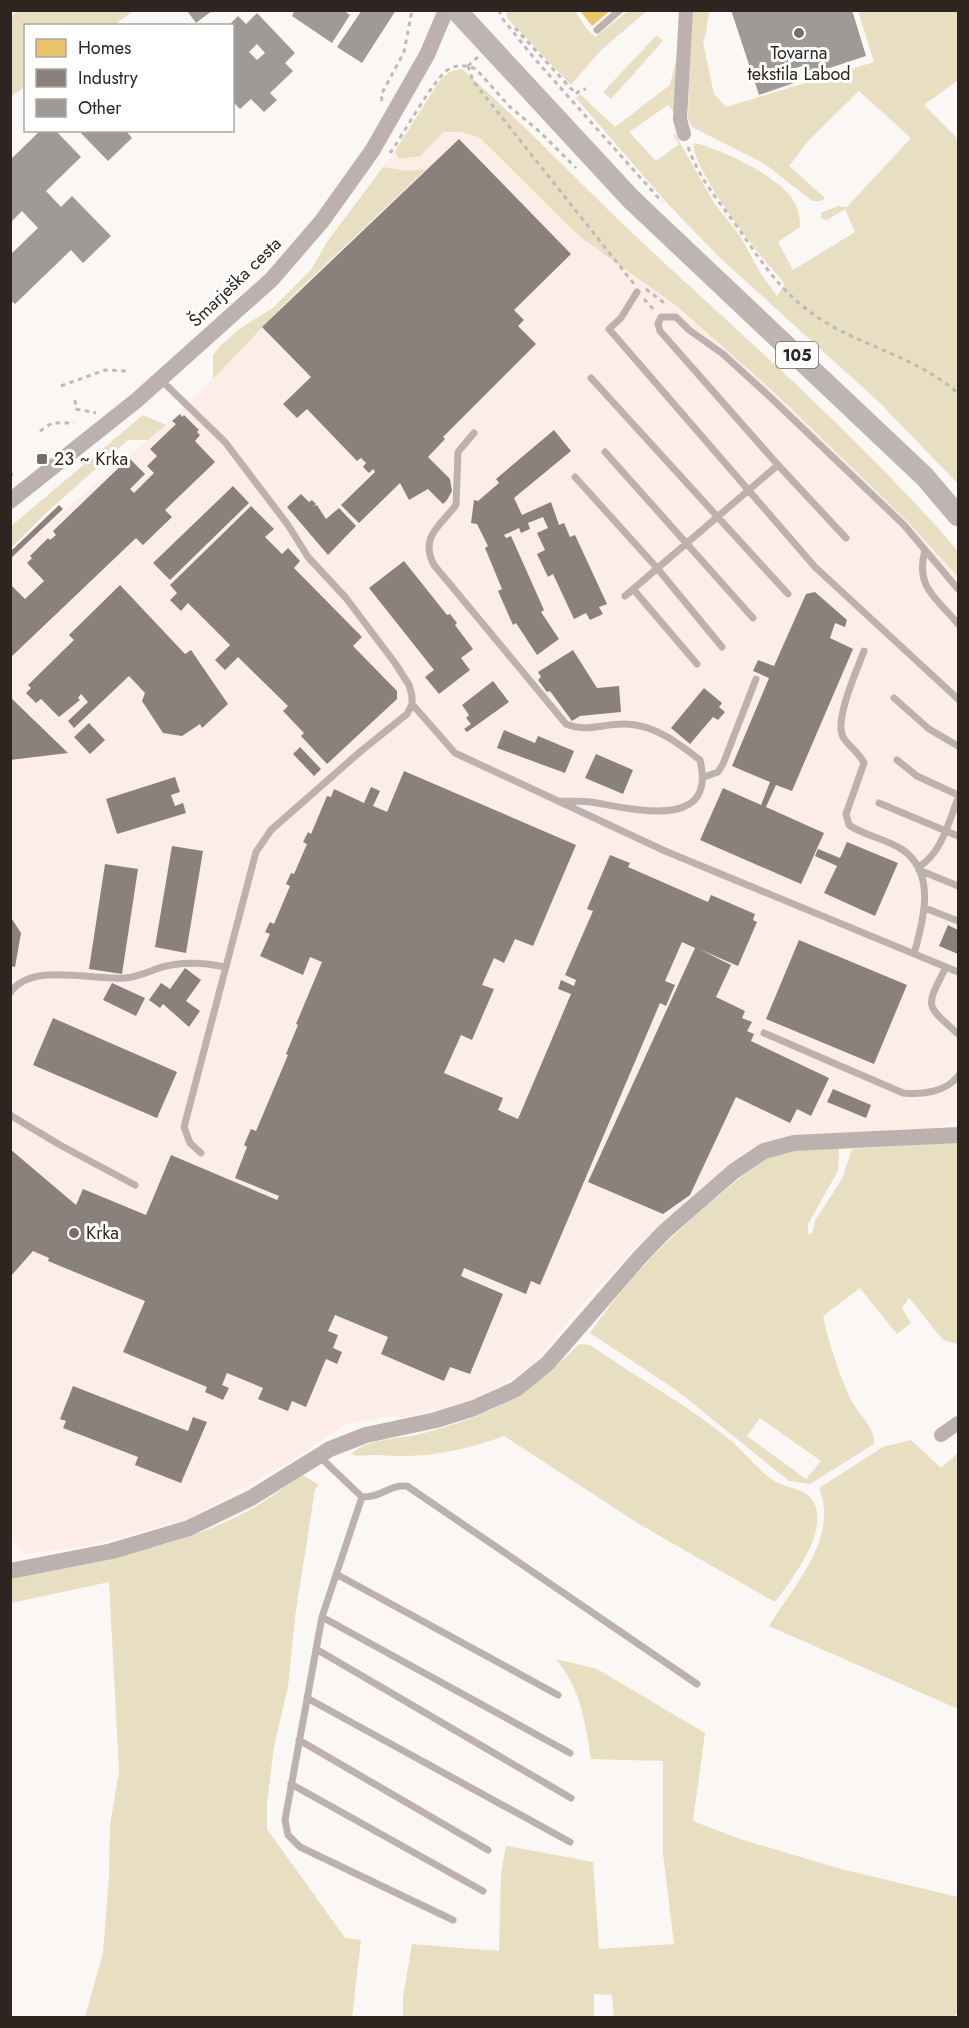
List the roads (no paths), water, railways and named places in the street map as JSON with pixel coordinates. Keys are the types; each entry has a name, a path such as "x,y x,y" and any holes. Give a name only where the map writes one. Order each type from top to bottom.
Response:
{"main road":[{"name":"105","path":"456,10 631,199 925,477 958,516"}],"street":[{"name":"Šmarješka cesta","path":"10,501 160,379 272,279 322,221 380,139 427,55 446,10"},
{"path":"684,134 680,119 686,10"},
{"path":"10,1570 112,1551 189,1528 251,1498 319,1456 366,1435 436,1420 474,1408 516,1389 548,1363 664,1232 734,1171 764,1151 794,1143 958,1135"},
{"path":"941,1435 958,1423"}],"lane":[{"path":"597,30 620,10"},
{"path":"637,292 621,318 609,329 815,567 958,699"},
{"path":"846,538 660,331 658,324 661,317 676,316 689,330 723,354 904,525 958,590"},
{"path":"591,378 788,594"},
{"path":"160,379 225,442 288,525 308,557 346,598 409,685 412,704 408,714 361,751 270,830 256,852 184,1127 190,1143 201,1153"},
{"path":"474,433 458,452 456,505 436,525 429,555 434,565 566,724 576,728 624,724 649,728 663,734 700,760 705,777 702,791 694,799 671,811 630,810 589,802 558,801"},
{"path":"605,452 753,618"},
{"path":"625,596 778,465"},
{"path":"575,477 657,568 722,647"},
{"path":"925,550 921,568 922,582 958,624"},
{"path":"633,589 697,664"},
{"path":"864,651 840,721 843,736 858,751 864,763 846,814 849,825 904,851 918,868 958,886"},
{"path":"705,777 718,772 723,764 756,679"},
{"path":"894,698 929,729 958,746"},
{"path":"412,704 456,753 665,851 958,972"},
{"path":"897,760 917,776 958,796 934,854 918,868"},
{"path":"879,803 958,836"},
{"path":"914,954 925,908 918,868"},
{"path":"925,908 958,921"},
{"path":"10,993 22,982 38,976 128,978 189,962 226,967"},
{"path":"946,967 930,1001 932,1010 958,1034"},
{"path":"764,1033 903,1094 919,1095 932,1091 946,1086 958,1076"},
{"path":"10,1115 135,1185"},
{"path":"319,1456 362,1497 377,1497 394,1485 407,1486 697,1684"},
{"path":"362,1497 321,1617 285,1820 288,1835 300,1847 453,1920"},
{"path":"336,1574 558,1695"},
{"path":"321,1617 570,1753"},
{"path":"316,1650 571,1798"},
{"path":"307,1698 570,1842"},
{"path":"299,1740 488,1850"},
{"path":"291,1784 483,1891"}],"place":[{"name":"Tovarna tekstila Labod","path":"799,33"},
{"name":"23 ~ Krka","path":"42,459"},
{"name":"Krka","path":"74,1233"}]}
